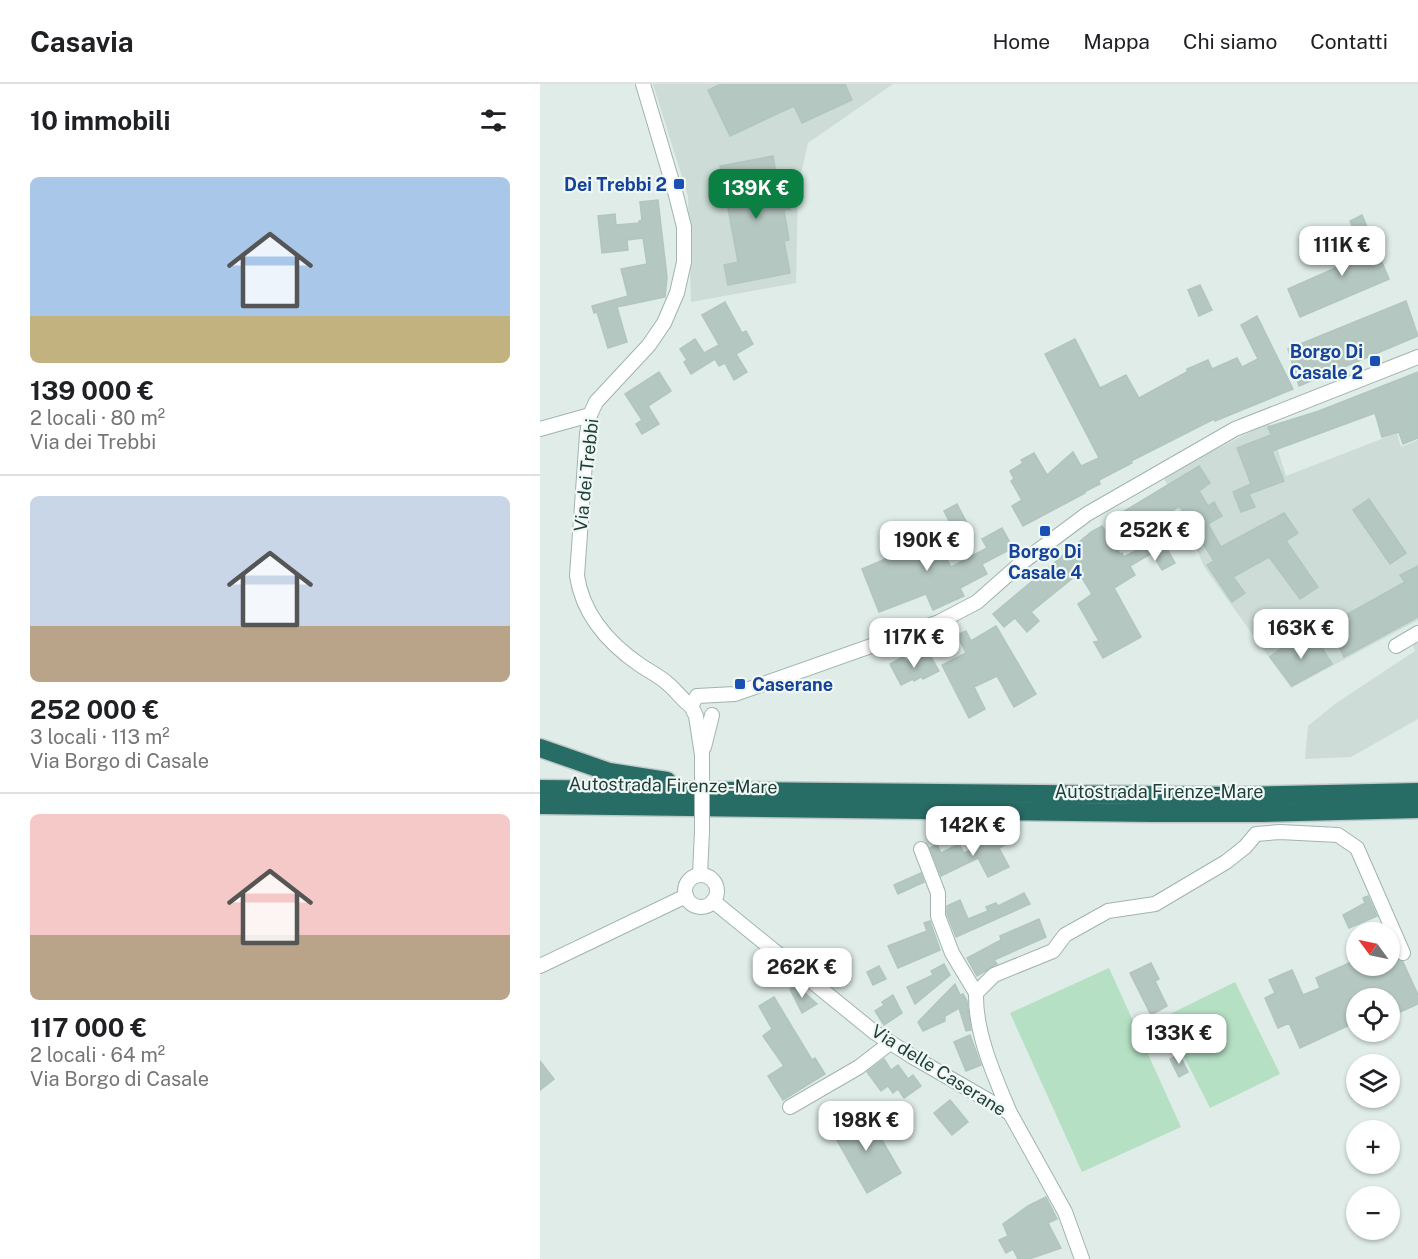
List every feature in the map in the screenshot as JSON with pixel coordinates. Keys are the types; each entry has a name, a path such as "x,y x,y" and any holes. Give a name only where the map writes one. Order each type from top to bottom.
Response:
{"highway":[{"path":"540,748 609,772 743,791"},
{"name":"Autostrada Firenze-Mare","path":"540,789 1238,796 1418,792"},
{"name":"Autostrada Firenze-Mare","path":"540,805 1152,813 1418,809"}],"street":[{"name":"Via dei Trebbi","path":"644,84 684,227 684,262 676,293 664,323 649,345 604,392 590,415 577,576 581,596 594,623 604,635 625,654 667,682 694,711"},
{"path":"700,875 702,755 694,711 694,698 704,695 735,694 939,622 977,602 1020,564 1087,514 1235,429 1418,357"},
{"path":"540,429 590,415"},
{"path":"1396,646 1418,633"},
{"name":"Via dei Trebbi","path":"667,682 704,695"},
{"path":"694,711 702,718 713,713 735,694"},
{"path":"702,755 715,703 704,695"},
{"path":"976,993 994,975 1053,951 1065,935 1108,911 1155,904 1226,862 1245,847 1256,834 1280,832 1338,835 1346,839 1357,848 1403,953"},
{"path":"921,849 938,892 938,916 952,953 976,993 976,1011 994,1073 1010,1113"},
{"path":"700,875 709,878 715,884 717,893 710,904 700,907 691,904 685,891 688,882 700,875"},
{"path":"540,966 686,896"},
{"name":"Via delle Caserane","path":"713,901 890,1043 1010,1113 1065,1212 1083,1259"},
{"path":"790,1107 859,1067 890,1043"}],"shaded area":[{"path":"653,84 893,84 808,143 798,186 796,283 691,302 688,196"},
{"path":"1269,422 1286,476 1397,433 1401,447 1418,440 1418,620 1291,688 1205,568 1164,478"},
{"path":"1418,633 1418,719 1351,757 1305,759 1308,726 1335,704 1415,651 1410,637"}],"green space":[{"path":"1109,968 1181,1127 1082,1172 1010,1013"},
{"path":"1235,982 1280,1074 1210,1108 1164,1017"}],"building":[{"path":"721,84 845,84 852,100 802,123 794,106 730,136 708,90"},
{"path":"773,156 778,185 785,183 790,209 784,210 789,240 784,241 790,273 728,285 724,265 738,262 720,166"},
{"path":"658,200 667,277 665,297 617,307 627,342 608,348 597,312 594,313 592,306 628,296 621,269 647,264 643,238 627,240 628,250 602,253 598,216 615,214 616,225 639,223 642,220 640,202"},
{"path":"1362,215 1389,279 1300,317 1288,289 1365,255 1350,221"},
{"path":"1200,285 1212,310 1199,316 1188,290"},
{"path":"1406,301 1418,336 1299,386 1288,349"},
{"path":"725,302 742,333 746,331 753,344 736,354 747,372 734,380 725,363 719,366 715,359 691,374 684,362 687,360 680,349 695,339 704,353 719,345 702,315"},
{"path":"1257,316 1293,389 1215,421 1214,419 1131,461 1132,463 1099,480 1100,484 1023,526 1012,506 1022,500 1011,481 1014,479 1010,471 1023,463 1021,460 1034,453 1047,475 1073,452 1081,466 1099,458 1045,354 1075,339 1100,388 1126,375 1139,398 1187,372 1187,369 1208,360 1212,369 1237,358 1242,367 1258,359 1241,325"},
{"path":"659,372 671,391 648,406 659,424 642,434 636,424 642,420 625,394"},
{"path":"1418,372 1418,438 1403,444 1399,432 1382,437 1375,413 1272,451 1284,481 1249,494 1255,507 1241,512 1233,492 1251,484 1237,448 1271,435 1268,427 1319,411"},
{"path":"1199,466 1210,483 1199,491 1208,506 1214,502 1222,516 1208,524 1221,547 1284,513 1298,533 1286,541 1318,587 1300,599 1269,557 1233,577 1245,593 1232,602 1207,565 1214,561 1180,506 1153,524 1175,563 1162,570 1152,553 1130,566 1135,575 1114,588 1141,637 1103,658 1094,642 1099,641 1078,604 1092,594 1079,573 1031,612 1039,621 1027,632 1015,618 1004,627 993,614 1091,532 1102,526 1124,557 1153,541 1142,524 1129,533 1118,515"},
{"path":"1369,499 1406,553 1390,564 1353,510"},
{"path":"957,504 970,529 957,536 944,511"},
{"path":"917,525 934,562 945,556 951,567 987,548 982,539 1002,528 1013,548 982,564 987,574 960,588 964,596 933,610 926,594 879,612 862,569 888,558 886,553 906,544 901,533"},
{"path":"1418,566 1418,617 1344,657 1328,625 1405,582 1400,575"},
{"path":"996,626 1036,694 1014,707 997,676 974,687 985,709 969,718 942,665 966,653 957,635 966,631 971,641"},
{"path":"1296,637 1303,646 1316,638 1332,664 1292,686 1270,657"},
{"path":"930,655 939,671 923,679 921,677 914,681 913,679 901,685 890,664 903,657 906,661 913,657 914,660"},
{"path":"1005,833 1010,842 999,848 1009,867 988,877 978,858 941,876 930,848 937,844 941,853 959,844 964,853"},
{"path":"921,873 924,882 898,894 894,885"},
{"path":"1024,893 1030,904 956,937 947,914 947,906 960,900 968,919 988,911 986,907 996,903 998,906"},
{"path":"1368,896 1377,916 1363,922 1346,922 1343,915 1365,903 1363,898"},
{"path":"1039,919 1046,937 994,960 997,964 977,976 967,958 1001,940 1000,936"},
{"path":"930,921 940,950 898,968 888,946 927,931 924,923"},
{"path":"1400,960 1403,962 1418,995 1418,1004 1400,1012 1400,988 1346,988 1346,1027 1300,1048 1289,1023 1278,1028 1265,998 1275,993 1269,980 1292,970 1303,995 1320,988 1316,978 1346,964 1346,976 1400,976"},
{"path":"1151,963 1159,979 1155,981 1167,1006 1151,1015 1130,973"},
{"path":"944,964 950,975 915,1004 907,987 933,975 931,971"},
{"path":"879,966 886,979 873,985 867,972"},
{"path":"955,984 960,995 963,994 967,1001 971,1030 966,1031 959,1008 945,1016 945,1021 923,1031 918,1022"},
{"path":"796,985 817,1004 802,1013 790,989"},
{"path":"893,995 902,1013 884,1025 875,1011 884,1005 882,1002"},
{"path":"774,997 812,1060 815,1058 825,1074 783,1100 768,1076 784,1066 763,1036 772,1029 759,1006"},
{"path":"970,1035 981,1065 966,1071 954,1042"},
{"path":"1179,1054 1188,1072 1179,1077 1170,1059"},
{"path":"884,1059 891,1070 898,1065 908,1079 913,1075 921,1086 904,1098 898,1089 893,1093 888,1086 881,1091 867,1072"},
{"path":"540,1061 554,1079 540,1090"},
{"path":"950,1100 968,1122 952,1135 934,1113"},
{"path":"866,1112 901,1173 867,1193 830,1128 844,1119 846,1123"},
{"path":"1046,1197 1057,1219 1048,1223 1061,1248 1029,1259 1018,1259 1013,1249 1006,1253 999,1240 1008,1236 1003,1224 1028,1206"}],"place":[{"name":"Dei Trebbi 2","path":"679,184"},
{"name":"Borgo Di Casale 2","path":"1375,361"},
{"name":"Borgo Di Casale 4","path":"1045,531"},
{"name":"Caserane","path":"740,684"}]}
